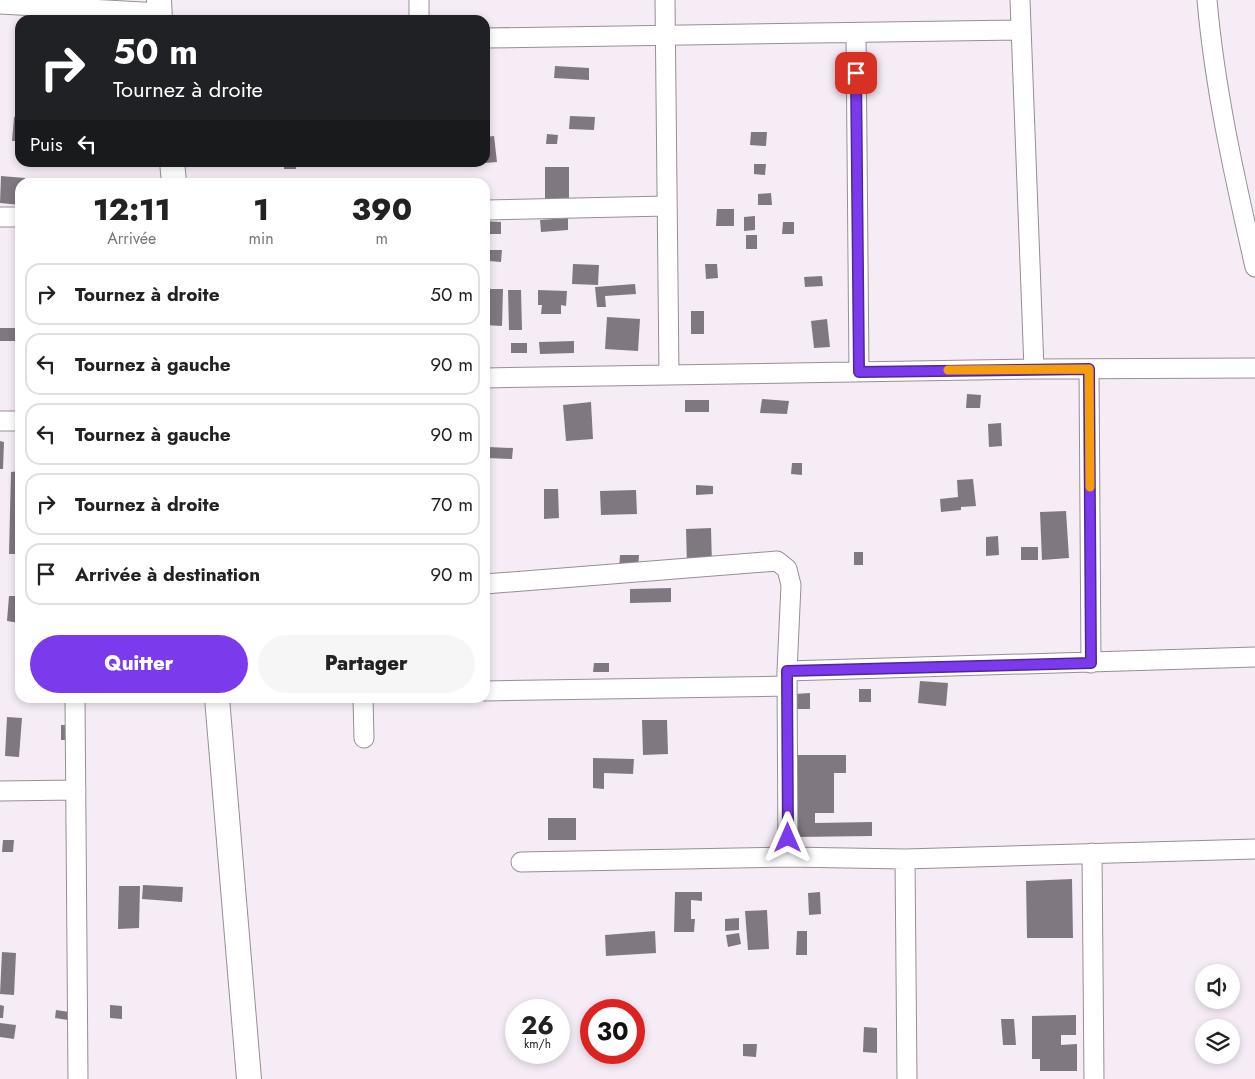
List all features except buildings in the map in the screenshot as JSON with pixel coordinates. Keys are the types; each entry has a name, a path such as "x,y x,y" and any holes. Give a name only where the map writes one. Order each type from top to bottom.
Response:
{"street":[{"path":"419,0 419,15"},
{"path":"665,0 669,375"},
{"path":"1020,0 1034,369"},
{"path":"1207,0 1211,44 1225,134 1255,267"},
{"path":"0,4 160,11"},
{"path":"490,38 1020,30"},
{"path":"856,33 859,372"},
{"path":"490,210 667,206"},
{"path":"0,217 15,216"},
{"path":"490,378 1034,369 1255,368"},
{"path":"1089,369 1091,663"},
{"path":"0,422 15,421"},
{"path":"490,584 776,561 787,569 792,585 787,678 788,857"},
{"path":"490,691 1255,657"},
{"path":"75,703 78,1079"},
{"path":"217,703 249,1079"},
{"path":"363,703 364,738"},
{"path":"0,791 76,790"},
{"path":"522,862 788,857 905,859 1255,849"},
{"path":"1092,853 1094,1079"},
{"path":"905,859 907,1079"}],"slow traffic":[{"path":"948,370 1089,369 1090,487"}],"route":[{"path":"788,838 787,671 1091,663 1089,369 859,372 856,73"}]}
